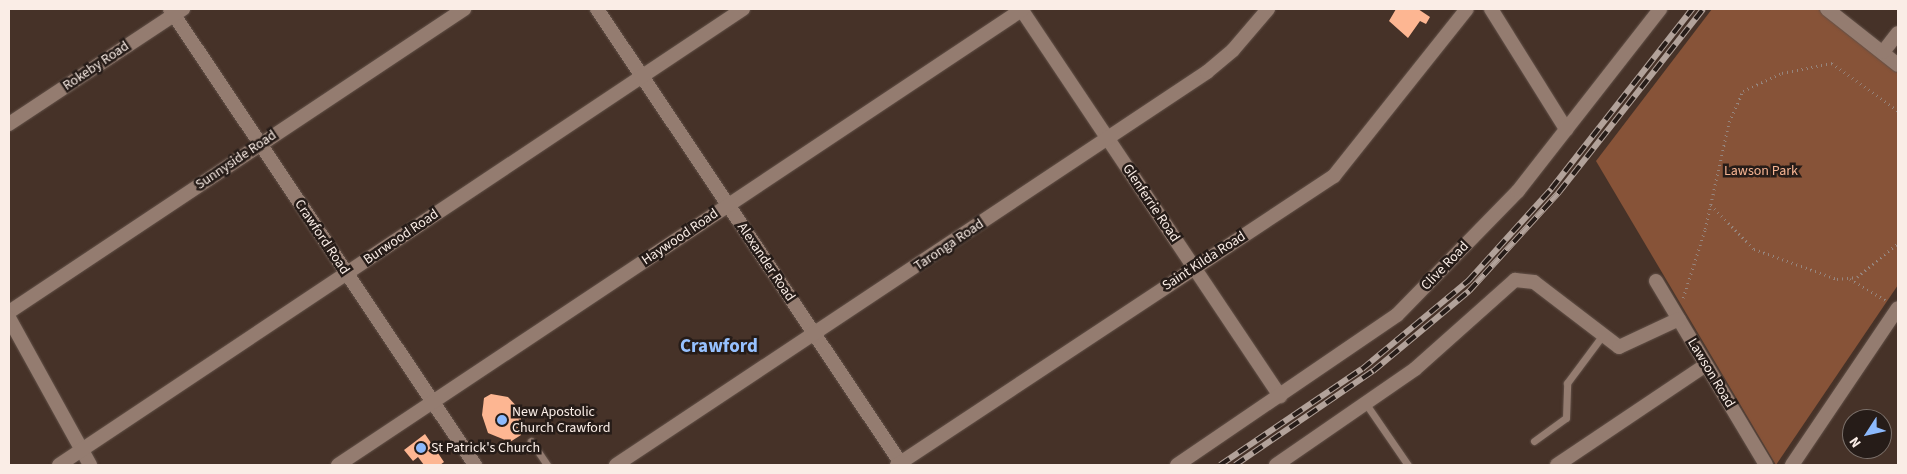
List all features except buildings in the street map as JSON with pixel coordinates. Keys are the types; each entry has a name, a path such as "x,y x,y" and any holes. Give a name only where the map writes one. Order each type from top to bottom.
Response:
{"street":[{"name":"Sunnyside Road","path":"9,312 464,9"},
{"name":"Alexander Road","path":"597,9 900,464"},
{"name":"Burwood Road","path":"59,465 743,9"},
{"name":"Glenferrie Road","path":"1022,9 1280,396"},
{"name":"Haywood Road","path":"338,465 1022,9"},
{"name":"Taronga Road","path":"616,465 815,335 1216,65 1268,9"},
{"name":"Saint Kilda Road","path":"900,464 1340,170 1467,9"},
{"path":"1491,9 1566,129"},
{"name":"Clive Road","path":"1177,465 1397,315 1518,191 1660,9"},
{"path":"1827,9 1898,65"},
{"name":"Crawford Road","path":"176,11 260,144 475,465"},
{"name":"Rokeby Road","path":"9,124 176,11"},
{"path":"1883,52 1898,33"},
{"path":"1276,465 1415,369 1515,280 1534,282 1602,336 1626,347 1676,315"},
{"name":"Lawson Road","path":"1656,282 1766,465"},
{"path":"1792,465 1893,305"},
{"path":"9,318 90,465"},
{"path":"1557,465 1706,365"}],"lane":[{"path":"1534,441 1566,418 1567,383 1602,336"},
{"path":"1366,404 1408,465"},
{"path":"530,441 546,465"}],"path":[{"path":"1676,315 1696,262 1733,109 1750,86 1782,73 1832,62 1898,111"},
{"path":"1710,205 1740,236 1766,255 1850,279 1893,305"},
{"path":"1850,279 1898,243"}],"green space":[{"name":"Lawson Park","path":"1712,9 1819,9 1898,72 1898,285 1776,465 1596,161"}],"railway":[{"path":"1220,465 1362,369 1468,281 1551,189 1692,9"},
{"path":"1235,465 1373,371 1469,291 1559,192 1703,9"}],"place":[{"name":"New Apostolic Church Crawford","path":"502,420"},
{"name":"St Patrick's Church","path":"421,448"}],"district":[{"name":"Crawford","path":"719,347"}]}
